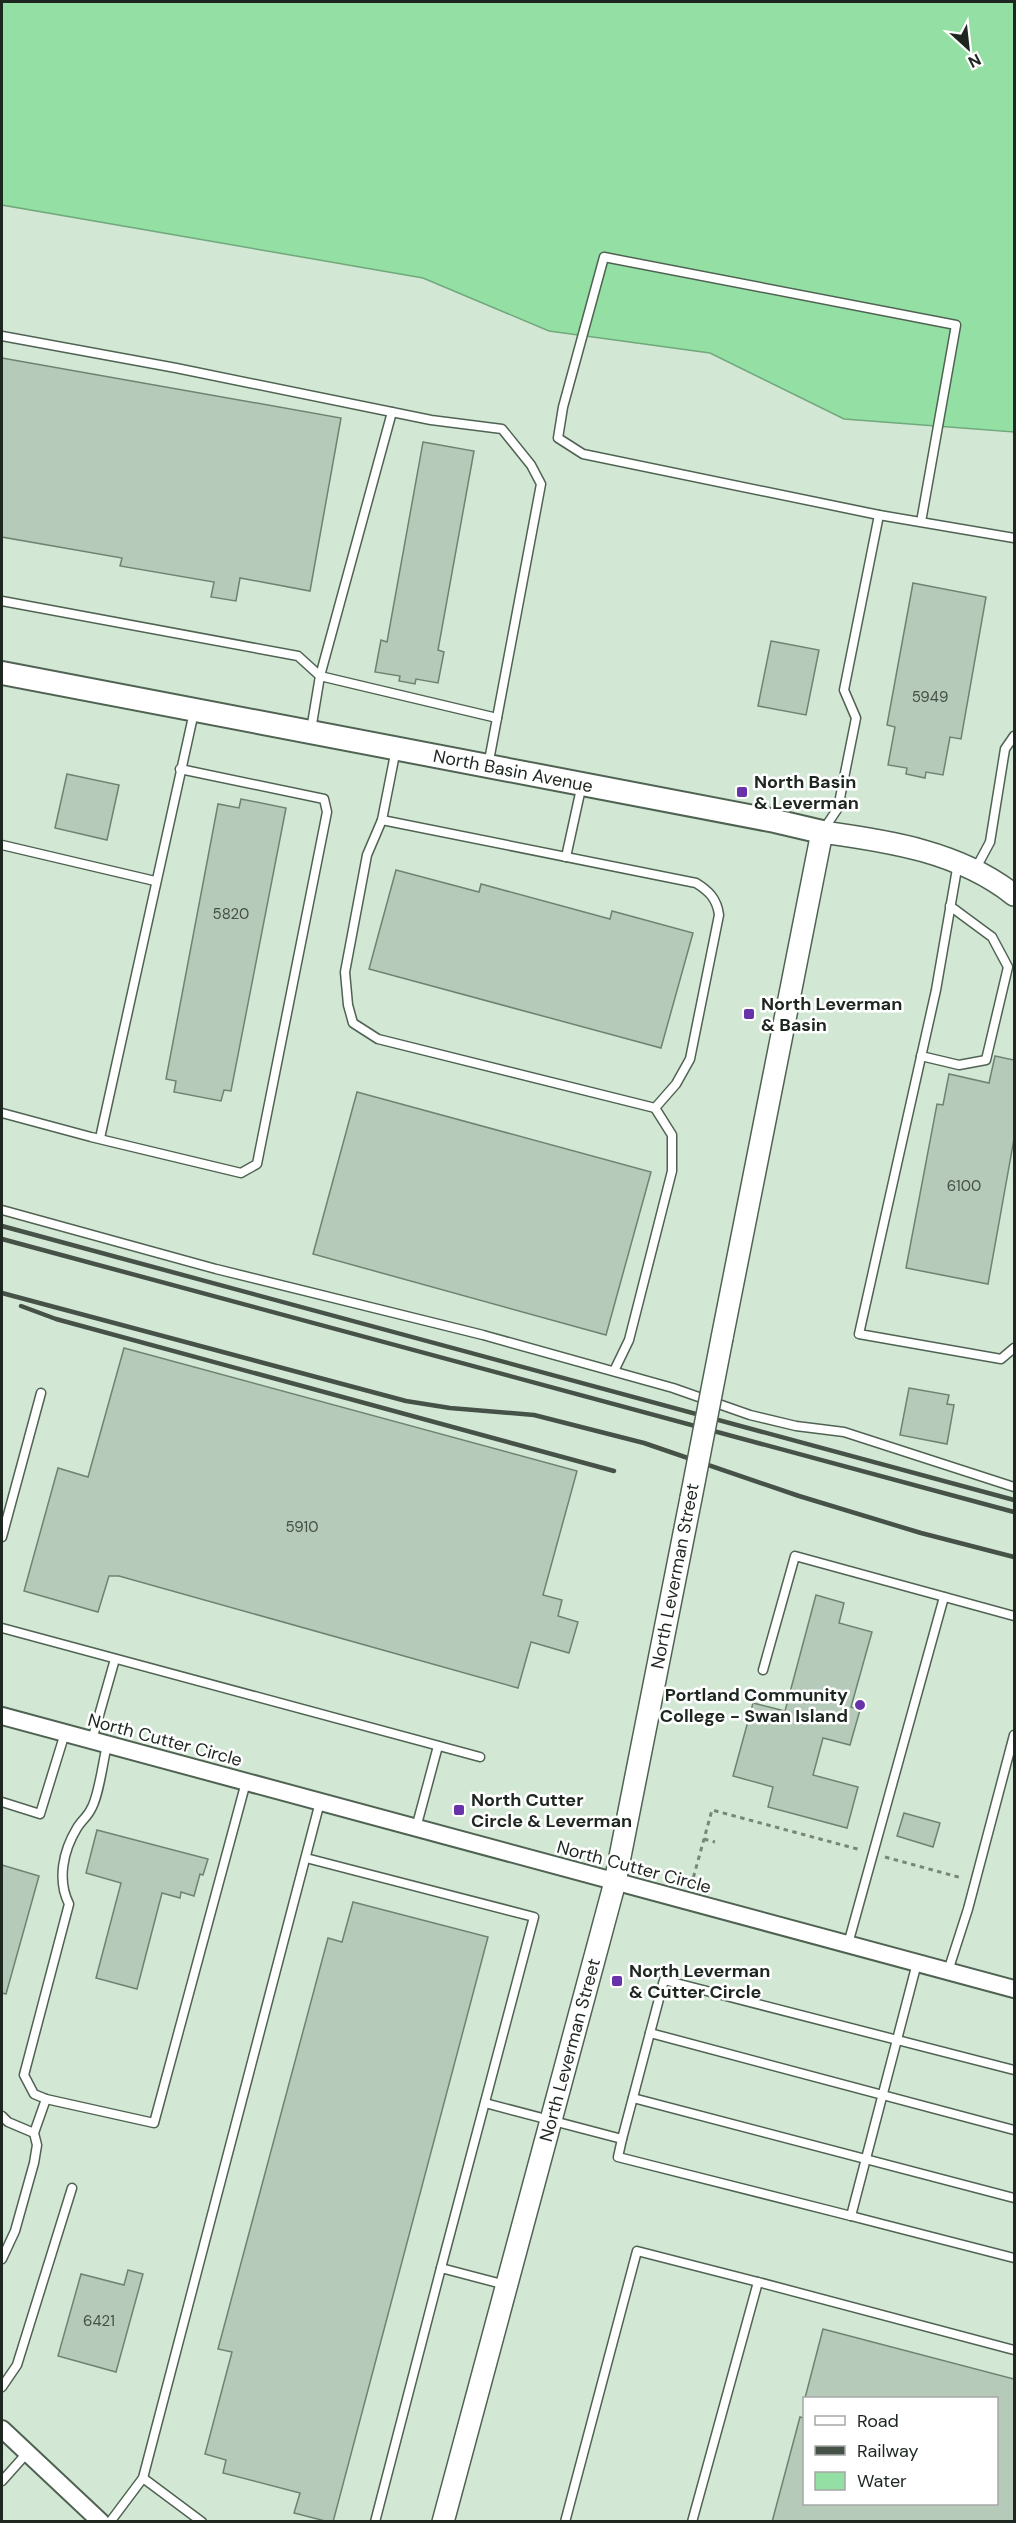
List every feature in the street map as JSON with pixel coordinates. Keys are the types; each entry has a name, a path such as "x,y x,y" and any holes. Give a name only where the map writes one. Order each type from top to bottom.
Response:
{"main road":[{"name":"North Basin Avenue","path":"2,673 766,819 822,832"}],"street":[{"name":"North Basin Avenue","path":"822,832 891,843 966,866 1014,895"},
{"name":"North Leverman Street","path":"443,2522 615,1882 822,832"},
{"name":"North Cutter Circle","path":"2,1716 1014,1989"},
{"path":"2,2429 101,2522"}],"lane":[{"path":"921,522 956,325 604,257 563,407 558,438 583,454 879,515 1014,538"},
{"path":"2,336 176,368 392,412 502,429 531,465 541,484 488,766"},
{"path":"310,733 320,676 392,412"},
{"path":"822,832 838,808 856,718 844,690 879,515"},
{"path":"2,601 298,656 320,676 497,718"},
{"path":"100,1138 194,711"},
{"path":"1014,736 1005,749 990,842 966,866 950,906 936,990 859,1334 1000,1359 1014,1348"},
{"path":"396,749 382,820 367,855 345,972 348,1005 353,1023 378,1039 655,1108 672,1135 672,1171 629,1341 614,1371"},
{"path":"2,1113 241,1173 257,1164 327,812 324,799 180,769"},
{"path":"566,857 582,784"},
{"path":"382,820 696,883 708,890 718,906 719,915 690,1059 676,1084 655,1108"},
{"path":"2,845 155,881"},
{"path":"921,1056 960,1065 986,1060 1008,967 992,937 950,906"},
{"path":"2,1210 216,1269 483,1335 673,1388 750,1415 796,1426 844,1432 1014,1487"},
{"path":"2,1537 41,1393"},
{"path":"763,1670 795,1556 1014,1616"},
{"path":"848,1944 944,1597"},
{"path":"2,1628 480,1757"},
{"path":"115,1659 100,1742 92,1808 77,1828 68,1846 62,1873 62,1890 69,1904 24,2075 34,2094 46,2099 154,2123 246,1782"},
{"path":"2,1802 40,1814 65,1733"},
{"path":"948,1971 1014,1735"},
{"path":"416,1828 438,1746"},
{"path":"110,2522 142,2478 321,1803"},
{"path":"306,1858 534,1917 375,2522"},
{"path":"851,2216 917,1963"},
{"path":"1014,2070 664,1980 618,2157 1014,2258"},
{"path":"650,2033 1014,2130"},
{"path":"633,2098 1014,2198"},
{"path":"2,2259 15,2231 34,2163 37,2145 34,2133 46,2099"},
{"path":"485,2103 622,2139"},
{"path":"2,2116 8,2122 34,2133"},
{"path":"2,2387 17,2365 72,2188"},
{"path":"565,2522 637,2251 1014,2350"},
{"path":"441,2268 507,2285"},
{"path":"692,2522 758,2282"},
{"path":"2,2481 27,2453"},
{"path":"142,2478 202,2522"}],"path":[{"path":"687,1902 712,1810 975,1881"},
{"path":"704,1839 715,1842"}],"water":[{"path":"2,2 1014,2 1014,432 844,419 710,353 549,331 423,278 2,205"}],"building":[{"path":"2,358 341,418 310,591 240,578 236,601 211,597 214,582 120,566 122,558 2,537"},
{"path":"423,442 474,451 438,650 444,652 438,683 416,679 415,684 399,681 400,676 375,672 381,640 387,642"},
{"path":"913,583 986,597 961,739 950,737 943,775 926,772 925,778 906,774 907,768 888,765 895,727 887,725"},
{"path":"771,641 819,650 806,715 758,706"},
{"path":"67,774 119,785 107,840 55,828"},
{"path":"241,799 286,808 231,1091 224,1090 221,1101 174,1092 176,1081 166,1079 218,804 239,808"},
{"path":"396,870 479,892 481,884 610,919 612,911 693,933 661,1048 369,969"},
{"path":"995,1056 1014,1060 1014,1139 988,1284 906,1268 937,1104 943,1105 949,1074 989,1083"},
{"path":"357,1092 651,1172 606,1335 313,1254"},
{"path":"124,1348 577,1471 543,1595 562,1600 558,1616 578,1622 569,1653 531,1642 518,1688 119,1576 109,1576 98,1612 24,1591 58,1468 88,1477"},
{"path":"909,1388 949,1395 947,1404 954,1405 947,1444 900,1435"},
{"path":"816,1595 844,1603 839,1623 872,1632 851,1707 860,1710 850,1745 823,1738 813,1775 858,1787 847,1828 768,1807 773,1787 733,1776 753,1703 785,1711"},
{"path":"904,1813 940,1823 933,1847 897,1836"},
{"path":"97,1830 208,1859 203,1875 200,1874 194,1896 181,1892 180,1898 162,1893 137,1989 96,1978 121,1883 86,1873"},
{"path":"2,1865 39,1876 6,1994 2,1993"},
{"path":"353,1902 488,1937 333,2522 329,2522 294,2513 300,2493 223,2473 226,2460 205,2454 232,2352 218,2349 328,1938 342,1942"},
{"path":"128,2270 143,2274 116,2372 58,2356 81,2274 124,2285"},
{"path":"823,2329 1014,2379 1014,2522 772,2522 800,2417 803,2418 803,2505 998,2505 998,2397 805,2397"}],"railway":[{"path":"2,1226 1014,1500"},
{"path":"2,1239 1014,1512"},
{"path":"2,1293 406,1401 450,1408 534,1415 644,1443 799,1496 921,1533 1014,1557"},
{"path":"21,1306 56,1319 614,1471"}],"place":[{"name":"North Basin & Leverman","path":"742,792"},
{"name":"North Leverman & Basin","path":"749,1014"},
{"name":"Portland Community College - Swan Island","path":"860,1705"},
{"name":"North Cutter Circle & Leverman","path":"459,1810"},
{"name":"North Leverman & Cutter Circle","path":"617,1981"}]}
